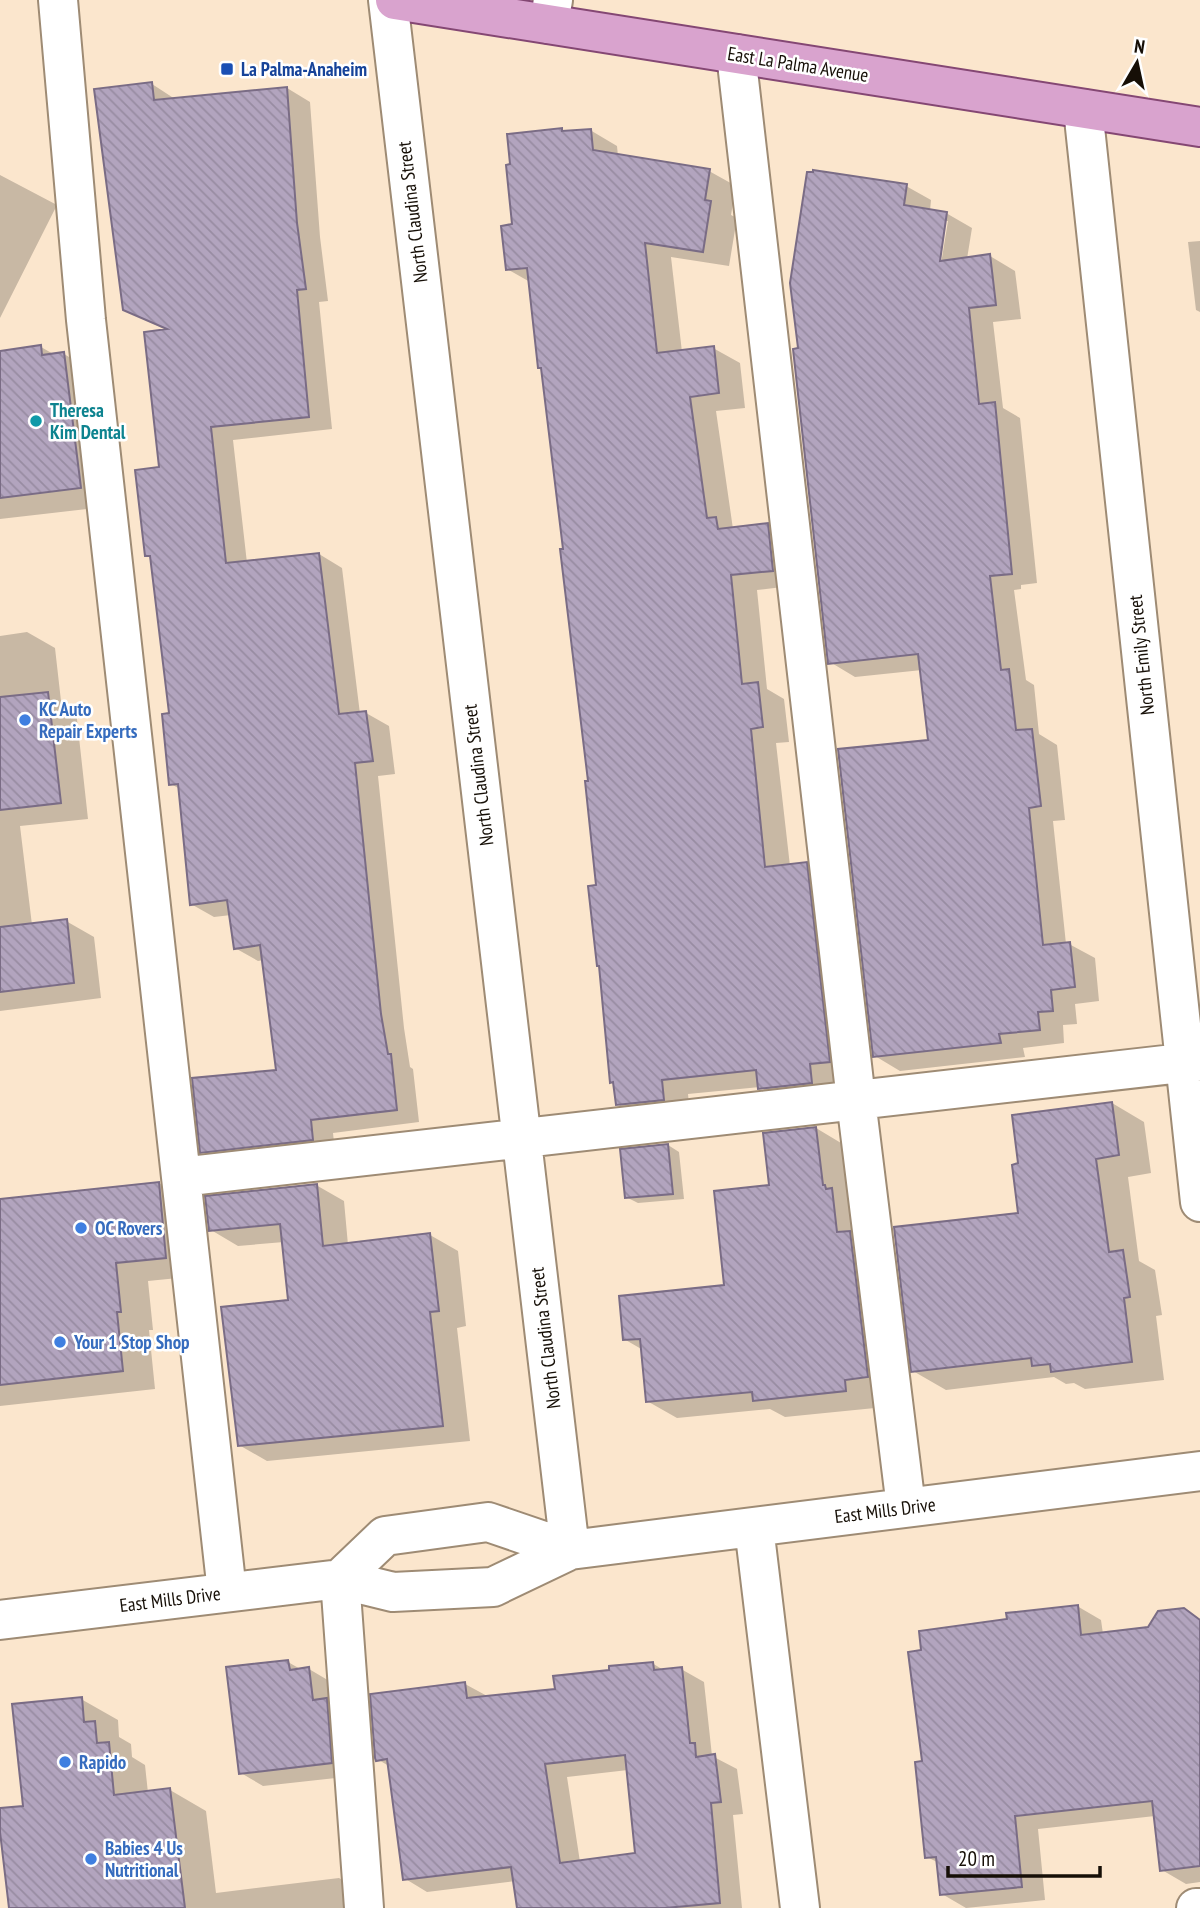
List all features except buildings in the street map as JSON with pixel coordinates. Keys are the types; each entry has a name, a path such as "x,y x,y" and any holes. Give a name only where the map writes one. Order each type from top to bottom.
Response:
{"main road":[{"name":"East La Palma Avenue","path":"395,0 551,12 736,54 1200,127"}],"street":[{"path":"58,0 86,320 227,1592"},
{"name":"North Claudina Street","path":"388,0 570,1550"},
{"path":"736,54 856,1100 906,1507"},
{"name":"North Emily Street","path":"1083,109 1192,1062 1200,1202"},
{"path":"181,1177 1192,1062"},
{"name":"East Mills Drive","path":"0,1620 340,1579 393,1592 493,1587 570,1550 1200,1471"},
{"name":"East Mills Drive","path":"340,1579 385,1536 488,1522 570,1550"},
{"path":"754,1527 800,1908"},
{"path":"340,1579 364,1908"}],"place":[{"name":"La Palma-Anaheim","path":"227,69"},
{"name":"Theresa Kim Dental","path":"36,421"},
{"name":"KC Auto Repair Experts","path":"25,720"},
{"name":"OC Rovers","path":"81,1228"},
{"name":"Your 1 Stop Shop","path":"60,1342"},
{"name":"Rapido","path":"65,1762"},
{"name":"Babies 4 Us Nutritional","path":"91,1859"}]}
